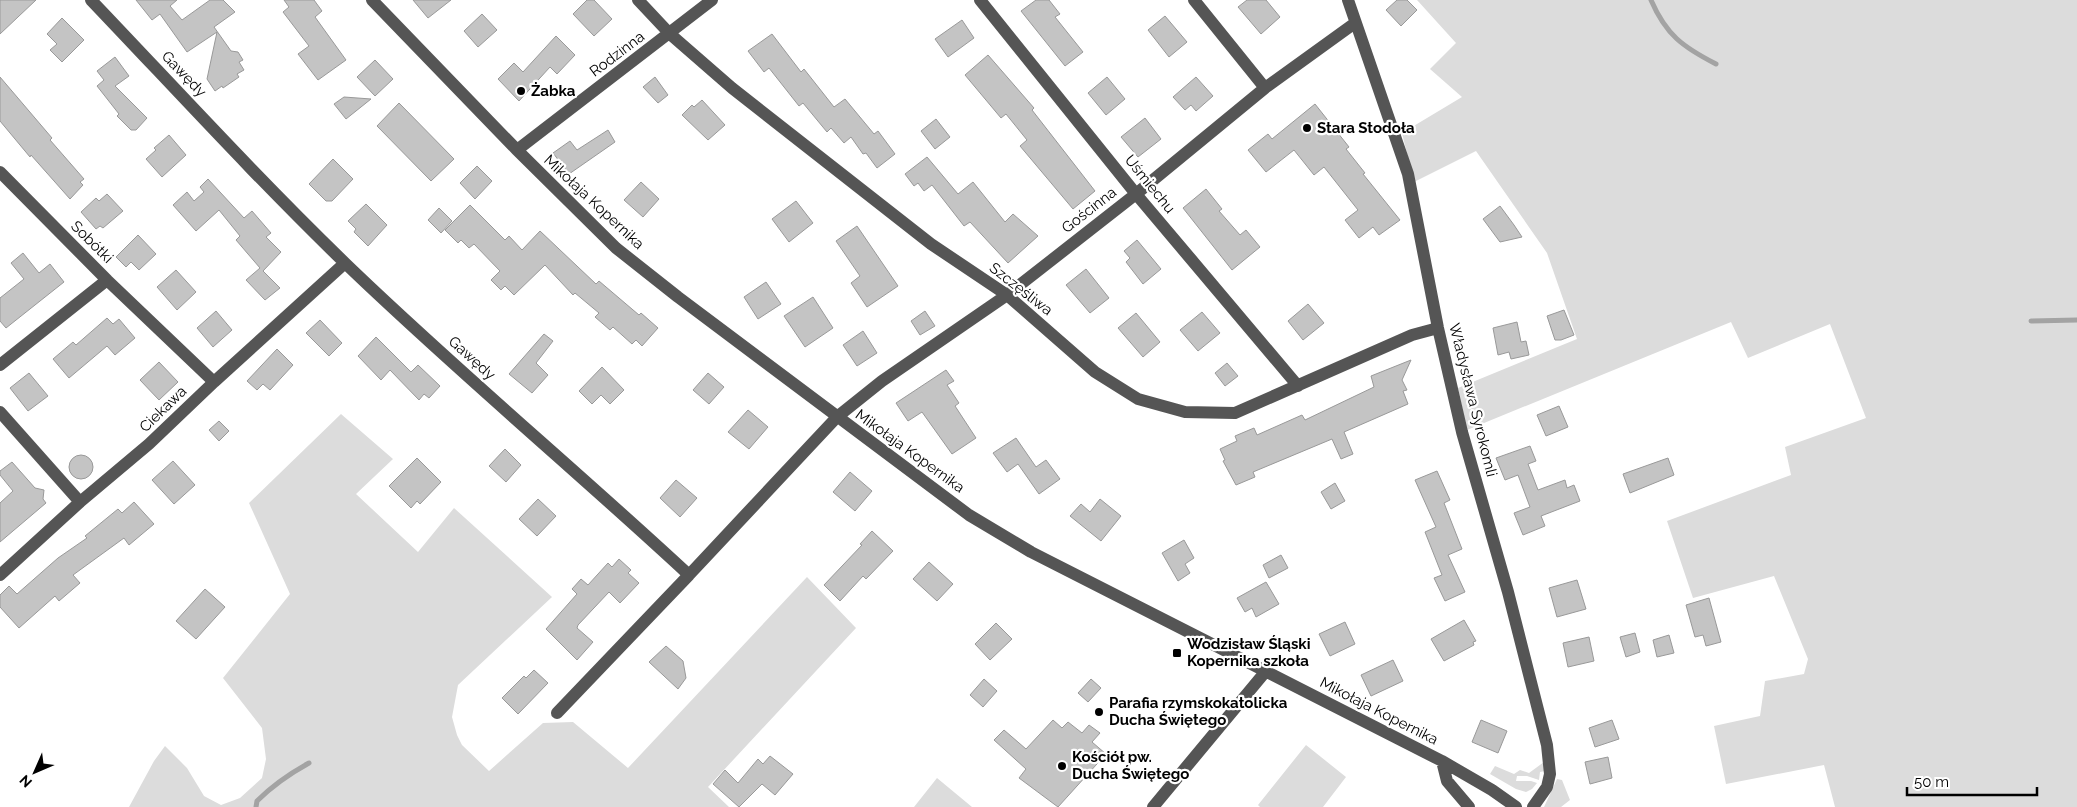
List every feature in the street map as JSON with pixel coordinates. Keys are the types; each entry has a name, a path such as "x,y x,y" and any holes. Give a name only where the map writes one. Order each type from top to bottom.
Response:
{"street":[{"name":"Gawędy","path":"91,0 345,263 689,575"},
{"name":"Mikołaja Kopernika","path":"372,0 517,150 616,248 837,417 969,514 999,534 1442,761 1492,790 1516,807"},
{"name":"Szczęśliwa","path":"638,0 670,34 732,88 931,244 1007,295 1095,372 1138,399 1184,412 1235,413 1412,335 1438,328"},
{"name":"Rodzinna","path":"517,150 712,0"},
{"name":"Uśmiechu","path":"980,0 1136,194 1298,386"},
{"path":"1194,0 1265,88"},
{"name":"Władysława Syrokomli","path":"1348,0 1408,174 1438,328 1462,432 1508,592 1547,745 1550,774 1547,787 1533,807"},
{"name":"Gościnna","path":"837,417 882,381 1007,295 1136,194 1265,88 1356,23"},
{"name":"Sobótki","path":"0,172 107,280 0,365"},
{"name":"Ciekawa","path":"0,574 80,502 149,444 345,263"},
{"path":"107,280 214,382"},
{"path":"0,412 80,502"},
{"path":"557,713 837,417"},
{"path":"1153,807 1266,671"},
{"path":"1442,761 1447,781 1469,807"}],"shaded area":[{"path":"1417,0 2077,0 2077,807 1835,807 1824,765 1726,784 1714,726 1760,716 1765,681 1804,674 1808,659 1774,576 1693,598 1667,521 1791,475 1785,447 1866,418 1830,324 1748,358 1731,322 1467,430 1458,388 1577,339 1547,253 1476,151 1414,182 1402,133 1462,97 1430,69 1456,43"},
{"path":"341,414 393,459 356,494 418,552 454,508 552,597 458,685 452,717 457,735 462,745 489,771 543,723 573,722 628,768 807,577 856,628 708,787 729,807 129,807 154,761 165,746 187,768 204,796 221,805 240,798 262,778 266,759 262,728 223,678 290,594 249,503"},
{"path":"1306,745 1346,777 1323,807 1260,807 1258,805"},
{"path":"1544,762 1545,771 1540,772 1539,780 1527,776 1517,776 1516,781 1537,783 1526,792 1516,789 1490,774 1495,766 1514,774 1520,770 1529,773"},
{"path":"937,778 972,807 914,807"},
{"path":"1557,779 1562,780 1570,800 1561,807 1544,807"}],"building":[{"path":"0,0 36,0 0,34"},
{"path":"136,0 177,0 170,6 182,20 210,0 223,0 235,12 214,27 231,51 238,52 243,60 239,62 244,70 237,74 239,77 215,91 207,79 217,32 187,52 160,14 152,20"},
{"path":"284,0 314,0 322,11 315,17 346,60 318,80 298,54 309,46 283,12 289,7"},
{"path":"413,0 451,0 428,18"},
{"path":"587,0 594,0 612,19 594,36 573,14"},
{"path":"1036,0 1049,0 1060,14 1055,17 1083,52 1065,66 1021,11"},
{"path":"1247,0 1266,0 1280,17 1261,34 1238,7"},
{"path":"1397,0 1407,0 1417,10 1401,26 1386,10"},
{"path":"482,14 497,30 478,47 464,31"},
{"path":"1165,16 1187,42 1169,57 1148,30"},
{"path":"62,18 84,40 62,62 50,50 57,44 47,34"},
{"path":"962,20 974,38 948,57 935,39"},
{"path":"772,34 801,72 804,69 834,107 845,99 874,134 878,131 895,154 877,168 866,153 863,154 851,137 844,143 831,128 827,132 803,103 799,106 769,68 764,72 748,51"},
{"path":"556,36 575,55 557,74 550,67 519,101 498,79 514,63 523,72"},
{"path":"988,55 1034,108 1032,110 1095,191 1073,209 1020,146 1027,140 1006,114 1001,118 965,75"},
{"path":"115,57 129,76 115,86 147,118 136,130 131,130 117,116 119,114 97,86 104,80 97,71"},
{"path":"375,60 393,79 375,96 357,77"},
{"path":"0,77 84,179 80,182 83,185 70,199 31,155 30,157 0,121"},
{"path":"655,77 668,95 658,103 643,87"},
{"path":"1107,77 1125,99 1106,115 1088,93"},
{"path":"1196,77 1213,96 1196,111 1191,105 1185,110 1173,97"},
{"path":"344,97 371,99 346,119 334,104"},
{"path":"702,100 725,125 708,140 682,115 692,105 694,107"},
{"path":"399,103 454,159 431,181 377,126"},
{"path":"1315,104 1349,147 1346,149 1365,173 1363,174 1400,220 1379,235 1373,227 1359,238 1345,220 1358,210 1324,167 1314,175 1294,150 1266,172 1248,150 1268,134 1272,139"},
{"path":"1145,118 1161,139 1138,157 1121,137"},
{"path":"936,119 950,137 935,149 921,131"},
{"path":"608,130 615,142 569,174 553,153 570,141 577,150"},
{"path":"169,135 186,155 162,177 146,159 156,150 154,148"},
{"path":"927,157 958,194 973,182 1005,222 1013,214 1038,236 1008,263 970,222 964,226 932,185 924,191 918,183 914,186 905,174"},
{"path":"333,159 353,179 332,201 326,201 309,184"},
{"path":"477,166 492,181 475,199 460,183"},
{"path":"208,179 244,218 252,211 271,233 266,237 281,252 263,271 280,288 265,300 246,280 260,268 236,240 240,236 219,210 196,231 173,205 187,192 194,201 204,192 200,187"},
{"path":"641,182 659,199 643,217 624,200"},
{"path":"1206,189 1222,209 1219,211 1240,235 1246,230 1260,247 1232,270 1183,208"},
{"path":"107,194 123,211 103,228 100,226 96,229 81,212 96,198 99,201"},
{"path":"796,201 813,223 789,242 772,219"},
{"path":"366,204 387,225 368,246 354,232 356,229 348,221"},
{"path":"470,205 505,240 509,236 522,250 540,231 596,284 599,281 639,315 641,313 658,328 642,346 636,340 632,344 613,327 610,330 595,317 599,313 575,293 573,295 545,265 514,295 505,286 501,290 491,280 500,271 474,244 469,248 461,240 458,243 445,230"},
{"path":"1500,206 1522,237 1500,242 1483,219"},
{"path":"439,208 452,221 441,233 428,220"},
{"path":"857,226 898,286 867,307 851,283 860,276 836,241"},
{"path":"138,235 156,254 139,270 131,262 126,267 116,257"},
{"path":"1137,240 1161,269 1143,284 1126,262 1130,258 1124,251"},
{"path":"23,253 39,273 50,264 64,282 6,328 0,321 0,298 24,279 11,263"},
{"path":"1086,269 1109,298 1090,313 1066,285"},
{"path":"176,270 196,292 177,310 157,287"},
{"path":"766,282 781,304 758,319 744,297"},
{"path":"813,297 833,328 805,347 784,316"},
{"path":"1308,304 1324,323 1303,340 1288,321"},
{"path":"1564,310 1574,335 1561,340 1555,340 1547,316"},
{"path":"216,311 232,330 213,347 197,328"},
{"path":"925,311 935,326 920,335 911,321"},
{"path":"1202,312 1220,333 1198,351 1180,330"},
{"path":"1136,313 1160,342 1143,357 1118,328"},
{"path":"107,318 113,324 119,319 135,338 115,355 107,346 69,378 53,359 73,342 76,345"},
{"path":"320,320 342,343 329,356 306,333"},
{"path":"1517,322 1521,342 1526,341 1529,355 1511,359 1509,352 1498,355 1493,328"},
{"path":"863,331 877,353 857,366 843,345"},
{"path":"544,334 553,341 536,363 548,375 532,393 509,374"},
{"path":"376,337 411,372 418,365 440,386 429,398 424,394 419,400 390,370 381,380 358,356"},
{"path":"277,349 293,365 270,390 263,384 257,390 247,381"},
{"path":"1411,360 1402,380 1407,390 1403,391 1408,404 1344,432 1353,454 1341,459 1332,439 1253,472 1255,477 1236,485 1223,461 1225,460 1220,449 1237,441 1235,436 1254,428 1257,435 1302,415 1305,420 1374,387 1371,376"},
{"path":"159,362 178,382 159,400 140,380"},
{"path":"1227,363 1238,376 1225,386 1215,373"},
{"path":"602,367 624,390 610,404 601,395 592,404 579,391"},
{"path":"946,370 954,381 947,385 959,403 955,406 976,438 952,454 922,412 908,421 896,403"},
{"path":"29,373 48,396 28,411 10,388"},
{"path":"708,373 724,387 709,404 693,390"},
{"path":"1559,406 1568,427 1546,436 1537,415"},
{"path":"748,410 768,427 749,449 728,432"},
{"path":"219,421 229,431 219,441 209,430"},
{"path":"1016,438 1036,467 1046,460 1060,479 1039,494 1018,464 1007,472 993,453"},
{"path":"1530,446 1536,461 1528,464 1538,490 1565,480 1567,488 1574,485 1580,501 1541,516 1545,526 1523,535 1514,513 1530,507 1518,475 1505,480 1496,458"},
{"path":"505,449 521,465 506,482 489,466"},
{"path":"81,455 90,458 93,467 90,476 81,479 72,476 69,467 72,458"},
{"path":"417,458 441,482 420,504 417,501 411,508 389,486"},
{"path":"1668,458 1674,475 1630,493 1623,474"},
{"path":"173,461 195,485 174,504 152,480"},
{"path":"12,462 35,488 44,490 43,499 46,503 0,542 0,503 13,491 0,475 0,471"},
{"path":"1437,471 1450,500 1444,503 1462,549 1448,555 1465,592 1445,601 1434,578 1442,575 1425,532 1436,527 1415,480"},
{"path":"850,472 872,491 855,511 833,492"},
{"path":"676,480 697,498 680,517 660,498"},
{"path":"1335,483 1345,501 1331,509 1321,492"},
{"path":"538,499 556,516 537,536 519,519"},
{"path":"1100,499 1121,516 1101,541 1070,516 1081,504 1090,512"},
{"path":"134,502 154,524 129,545 124,538 73,575 80,583 59,601 55,596 19,628 0,607 0,595 9,586 17,594 58,558 87,538 85,536 118,509 122,513"},
{"path":"872,531 893,551 866,579 863,576 840,601 824,585 862,545 860,544"},
{"path":"1184,540 1194,558 1185,564 1190,573 1178,581 1162,553"},
{"path":"1281,555 1288,568 1269,578 1263,565"},
{"path":"619,559 631,570 628,573 639,583 620,603 609,592 578,625 577,628 593,642 577,660 546,629 577,594 572,589 581,579 588,585 608,563 612,567"},
{"path":"929,562 953,584 937,601 913,579"},
{"path":"1577,580 1586,609 1557,617 1549,588"},
{"path":"1266,582 1279,604 1256,617 1252,608 1245,612 1237,598"},
{"path":"205,589 225,607 196,639 176,621"},
{"path":"1709,598 1721,642 1706,646 1703,635 1695,637 1686,605"},
{"path":"1464,620 1476,641 1473,642 1474,645 1444,661 1431,639"},
{"path":"1345,622 1355,644 1330,656 1319,634"},
{"path":"996,623 1012,639 990,660 975,644"},
{"path":"1635,633 1640,652 1626,657 1620,637"},
{"path":"1669,635 1674,653 1657,657 1653,640"},
{"path":"1589,637 1594,661 1568,667 1563,643"},
{"path":"666,646 683,661 686,678 678,689 649,662"},
{"path":"1393,660 1403,681 1371,696 1361,675"},
{"path":"534,670 548,683 518,714 502,698 524,676 526,678"},
{"path":"984,679 997,691 983,707 970,695"},
{"path":"1091,679 1101,688 1088,702 1078,693"},
{"name":"Kościół pw. Ducha Świętego","path":"1053,720 1062,728 1068,722 1082,733 1089,725 1100,733 1092,742 1106,754 1058,807 1019,778 1026,769 994,740 1004,730 1026,749"},
{"path":"1481,720 1507,731 1498,753 1472,742"},
{"path":"1612,720 1619,739 1595,747 1589,728"},
{"path":"770,756 793,774 775,795 762,784 739,807 713,784 725,770 738,783 758,759 763,764"},
{"path":"1608,757 1612,778 1590,784 1585,762"}],"waterway":[{"path":"1651,0 1663,22 1677,39 1694,52 1716,64"},
{"path":"2031,321 2077,320"},
{"path":"256,807 257,801 269,790 309,763"}],"place":[{"name":"Żabka","path":"521,91"},
{"name":"Stara Stodoła","path":"1307,128"},
{"name":"Wodzisław Śląski Kopernika szkoła","path":"1177,653"},
{"name":"Parafia rzymskokatolicka Ducha Świętego","path":"1099,712"},
{"name":"Kościół pw. Ducha Świętego","path":"1062,766"}]}
